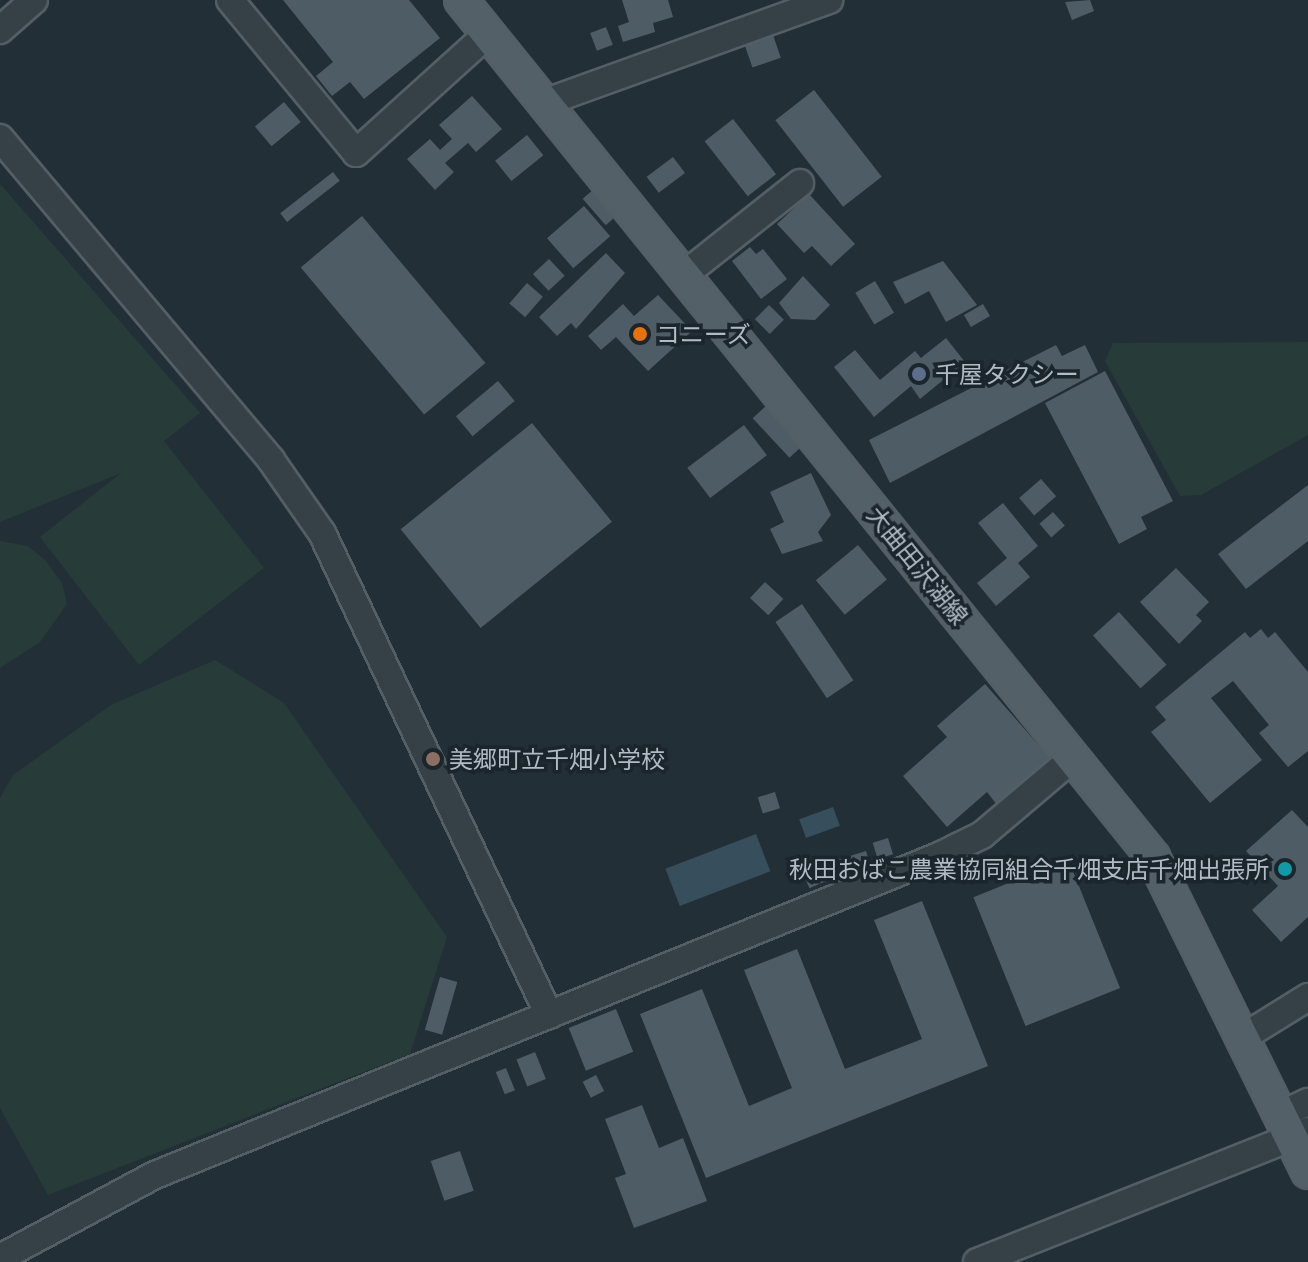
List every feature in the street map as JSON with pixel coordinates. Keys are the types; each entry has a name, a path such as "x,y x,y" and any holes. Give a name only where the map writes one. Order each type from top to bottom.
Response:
{"main road":[{"name":"大曲田沢湖線","path":"461,0 1153,857 1242,1038 1297,1122 1308,1172"}],"street":[{"path":"0,30 34,0"},
{"path":"230,0 356,153 489,33"},
{"path":"546,102 829,0"},
{"path":"0,138 271,460 322,533 549,1015"},
{"path":"684,275 800,183"},
{"path":"0,1258 155,1175 939,856 982,835 1073,758"},
{"path":"1242,1038 1308,997"},
{"path":"977,1262 1297,1122"}],"green space":[{"path":"0,184 200,413 164,441 264,568 139,665 40,537 121,473 0,522"},
{"path":"1308,342 1308,435 1201,495 1180,496 1105,361 1113,343"},
{"path":"0,541 28,546 45,560 62,583 67,604 40,642 0,668"},
{"path":"215,660 284,703 447,937 410,1054 48,1195 0,1108 0,798 13,775 111,705"}],"water":[{"path":"833,807 840,826 806,838 799,819"},
{"path":"756,834 770,871 680,906 665,869"}],"building":[{"path":"283,0 409,0 440,38 364,99 350,82 332,96 316,76 333,62"},
{"path":"622,0 668,0 673,17 653,23 655,32 623,42 618,26 629,22"},
{"path":"1090,0 1094,11 1072,20 1065,2"},
{"path":"606,27 613,45 597,51 590,33"},
{"path":"773,35 781,58 752,67 745,45"},
{"path":"814,90 882,177 843,207 775,120"},
{"path":"472,96 502,129 476,152 468,143 445,163 454,172 435,190 407,159 430,139 440,150 452,139 439,125"},
{"path":"284,102 301,122 272,146 255,126"},
{"path":"733,119 776,174 748,196 705,141"},
{"path":"527,135 543,155 511,181 495,161"},
{"path":"673,157 685,173 659,193 647,177"},
{"path":"333,172 340,181 287,222 280,213"},
{"path":"594,189 617,215 606,225 583,199"},
{"path":"809,194 855,244 831,266 812,246 804,253 777,224"},
{"path":"584,206 610,236 573,268 547,238"},
{"path":"362,216 485,363 424,415 301,267"},
{"path":"750,247 756,254 763,249 787,279 761,299 732,261"},
{"path":"606,253 625,273 576,329 571,323 557,336 539,317"},
{"path":"549,259 565,276 549,291 533,274"},
{"path":"943,261 977,305 946,322 929,291 905,304 893,282"},
{"path":"803,276 830,305 815,320 791,319 779,303"},
{"path":"875,281 894,313 874,325 855,293"},
{"path":"527,283 543,297 525,317 509,303"},
{"name":"コニーズ","path":"658,295 692,331 648,371 616,337 601,350 588,336 623,304 634,316"},
{"path":"983,304 990,316 971,327 964,315"},
{"path":"769,305 784,320 770,334 755,319"},
{"name":"千屋タクシー","path":"946,338 965,362 920,399 911,386 874,417 834,367 855,350 880,380 915,351 921,358"},
{"path":"1056,345 1062,356 1085,345 1098,372 890,483 869,440"},
{"path":"1105,371 1173,501 1141,517 1147,529 1119,544 1045,403"},
{"path":"498,381 515,401 473,436 456,416"},
{"path":"768,404 805,443 789,458 753,418"},
{"path":"532,423 612,522 481,628 401,529"},
{"path":"744,425 767,455 710,498 687,468"},
{"path":"811,473 831,515 818,532 823,541 782,554 770,529 784,522 770,492"},
{"path":"1041,479 1056,496 1034,515 1019,498"},
{"path":"1308,485 1308,541 1246,589 1218,554"},
{"path":"1003,503 1038,546 1018,563 1030,577 996,606 977,583 1007,558 978,523"},
{"path":"1053,512 1065,526 1051,537 1039,524"},
{"path":"858,545 887,579 845,615 816,580"},
{"path":"1176,568 1209,602 1196,615 1202,621 1179,644 1140,602"},
{"path":"765,582 783,599 768,615 750,598"},
{"path":"802,604 853,680 827,698 775,622"},
{"path":"1119,612 1167,665 1140,688 1093,635"},
{"path":"1261,629 1268,638 1275,632 1308,672 1308,751 1288,767 1259,733 1269,725 1233,681 1211,698 1262,760 1210,803 1151,732 1166,720 1155,707 1245,632 1250,638"},
{"path":"985,684 1050,758 997,805 987,792 947,827 903,776 947,737 937,726"},
{"path":"775,792 780,808 763,814 758,797"},
{"name":"秋田おばこ農業協同組合千畑支店千畑出張所","path":"1292,810 1308,827 1308,917 1281,942 1252,910 1278,886 1246,851"},
{"path":"888,838 893,854 878,859 873,843"},
{"path":"866,851 870,864 842,873 838,859"},
{"path":"1068,859 1120,988 1025,1026 973,897"},
{"path":"831,865 836,877 809,888 804,876"},
{"path":"922,901 988,1066 706,1178 640,1014 702,989 749,1106 792,1088 744,970 797,949 845,1069 922,1039 874,920"},
{"path":"440,977 457,982 442,1035 425,1030"},
{"path":"616,1009 633,1052 586,1071 569,1028"},
{"path":"535,1052 546,1079 527,1086 516,1059"},
{"path":"506,1068 515,1090 505,1094 496,1072"},
{"path":"596,1075 604,1091 591,1098 583,1082"},
{"path":"642,1105 659,1148 683,1138 707,1201 634,1228 615,1178 626,1174 605,1119"},
{"path":"460,1151 474,1191 444,1201 431,1161"}],"place":[{"name":"コニーズ","path":"640,334"},
{"name":"千屋タクシー","path":"919,374"},
{"name":"美郷町立千畑小学校","path":"433,759"},
{"name":"秋田おばこ農業協同組合千畑支店千畑出張所","path":"1285,869"}]}
